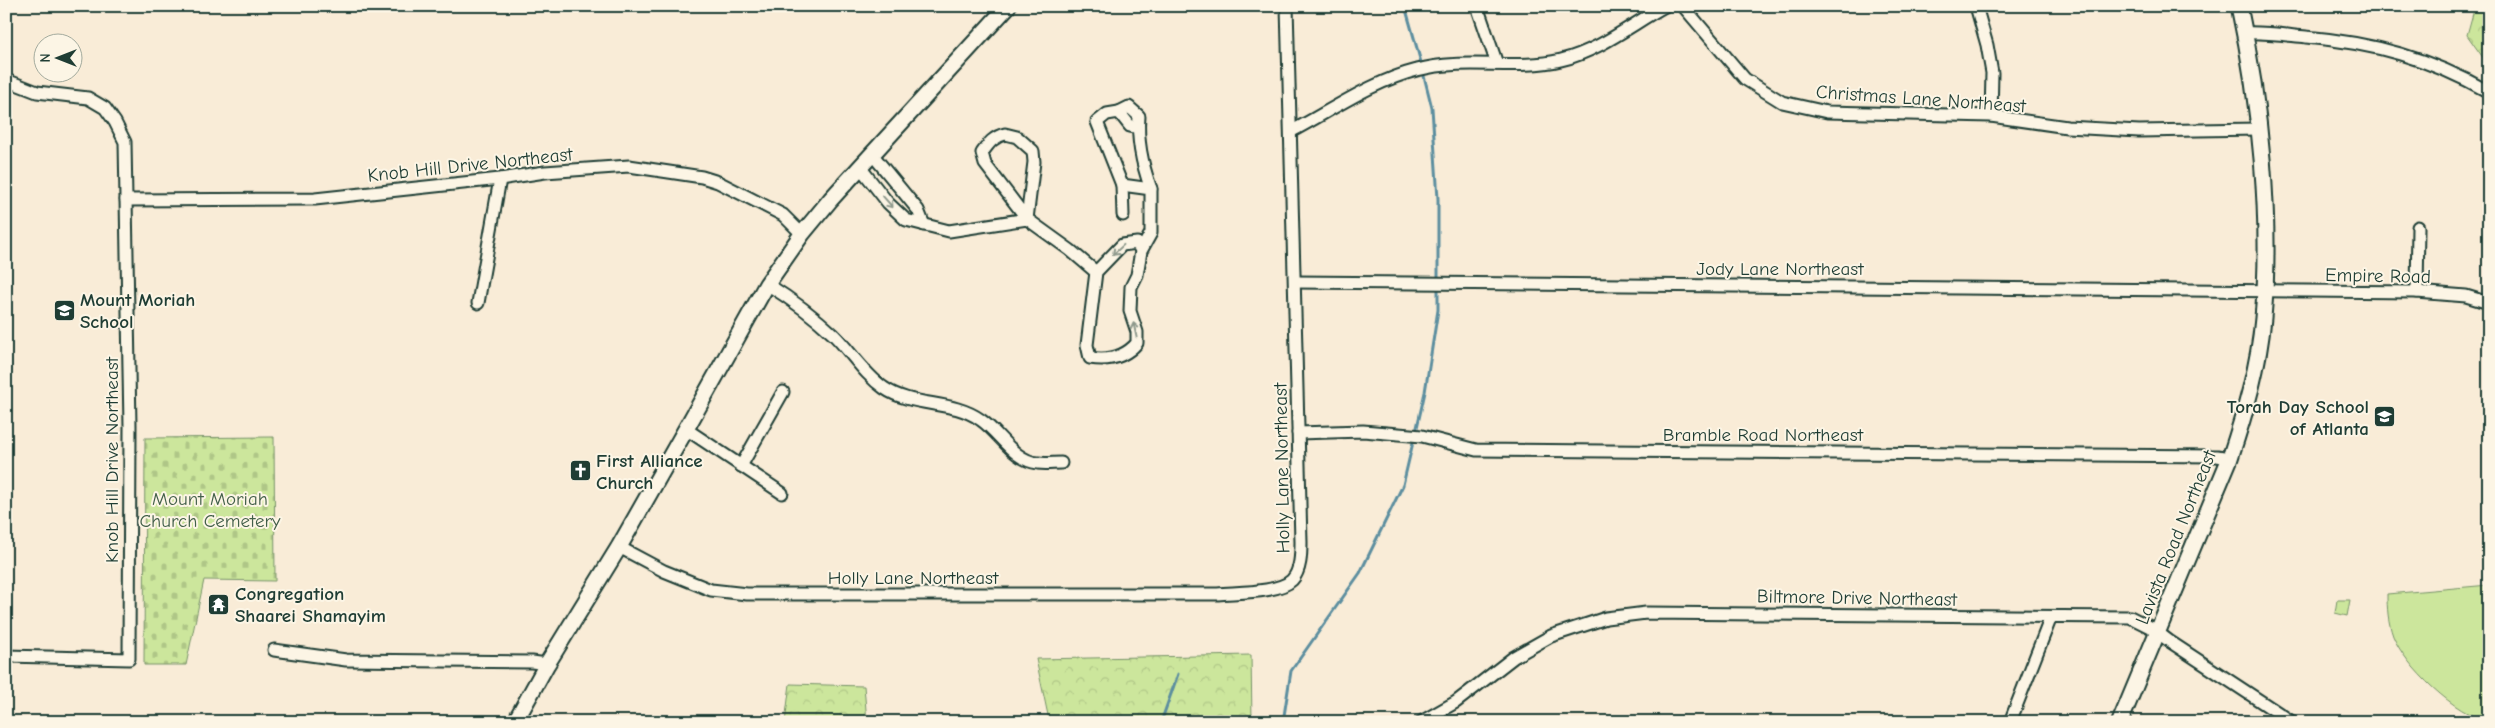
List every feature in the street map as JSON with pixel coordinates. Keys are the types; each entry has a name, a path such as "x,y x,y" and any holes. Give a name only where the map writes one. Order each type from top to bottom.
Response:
{"main road":[{"path":"515,722 546,664 619,547 768,284 802,234 860,167 1008,6"},
{"name":"Lavista Road Northeast","path":"2120,722 2230,458 2253,382 2263,320 2265,290 2264,202 2258,129 2244,33 2238,6"}],"street":[{"name":"Holly Lane Northeast","path":"619,547 664,571 711,590 746,594 1218,594 1281,586 1292,579 1300,560 1292,131 1287,6"},
{"path":"1477,6 1497,64"},
{"path":"1292,131 1396,76 1420,69 1442,66 1560,60 1595,47 1665,6"},
{"name":"Christmas Lane Northeast","path":"1683,6 1745,79 1782,102 1827,112 1992,116 2087,128 2139,131 2258,129"},
{"path":"1976,6 1987,45 1992,72 1992,116"},
{"path":"2244,33 2266,33 2340,40 2378,46 2442,67 2489,92"},
{"name":"Knob Hill Drive Northeast","path":"6,80 37,92 88,98 105,108 125,142 130,426 129,659 6,656"},
{"path":"1123,215 1122,185 1097,122 1107,114 1119,112 1130,107 1139,116 1138,128 1145,172 1151,188 1150,233 1141,251 1137,275 1131,287 1130,311 1137,332 1137,343 1130,351 1107,360 1090,358 1087,345 1096,272 1122,245 1137,243 1141,251"},
{"path":"1027,219 1034,162 1032,151 1017,137 1006,134 996,136 982,152 985,164 1027,219 1070,250 1096,272"},
{"path":"872,154 918,210 924,225"},
{"name":"Knob Hill Drive Northeast","path":"126,200 315,199 500,179 545,172 629,166 702,177 718,182 783,215 802,234"},
{"path":"860,167 888,203 906,220 949,232 1027,219"},
{"path":"478,303 500,179"},
{"path":"1122,185 1151,188"},
{"path":"2417,292 2418,227"},
{"name":"Jody Lane Northeast","path":"1295,282 2265,290"},
{"path":"768,284 790,298 834,335 884,388 900,396 944,405 981,420 1024,459 1037,463 1061,463"},
{"name":"Empire Road","path":"2265,290 2417,292 2466,296 2489,303"},
{"path":"741,466 783,392"},
{"path":"686,429 782,492"},
{"name":"Bramble Road Northeast","path":"1298,433 1363,431 1422,436 1476,450 2178,455 2230,458"},
{"name":"Biltmore Drive Northeast","path":"1421,722 1456,702 1533,644 1564,630 1606,618 1646,613 2130,617 2141,620 2292,722"},
{"path":"2010,722 2051,617"},
{"path":"274,650 346,660 532,662 546,664"}],"green space":[{"path":"2475,6 2489,6 2489,66 2467,35"},
{"name":"Mount Moriah Church Cemetery","path":"274,437 275,581 204,580 186,665 144,665 145,438"},
{"path":"2489,585 2489,721 2462,710 2447,700 2408,661 2391,631 2387,594"},
{"path":"2337,600 2350,600 2347,616 2335,613"},
{"path":"1251,655 1252,722 1047,722 1049,720 1036,659"},
{"path":"790,684 864,686 867,722 785,722"}],"waterway":[{"path":"1405,6 1422,66"},
{"path":"1416,432 1425,392 1438,310 1438,199 1432,108 1423,72"},
{"path":"1283,722 1291,671 1360,573 1403,485 1414,438"},
{"path":"1161,722 1178,674"}],"place":[{"name":"Mount Moriah School","path":"64,310"},
{"name":"Torah Day School of Atlanta","path":"2385,417"},
{"name":"First Alliance Church","path":"580,471"},
{"name":"Congregation Shaarei Shamayim","path":"219,604"}]}
